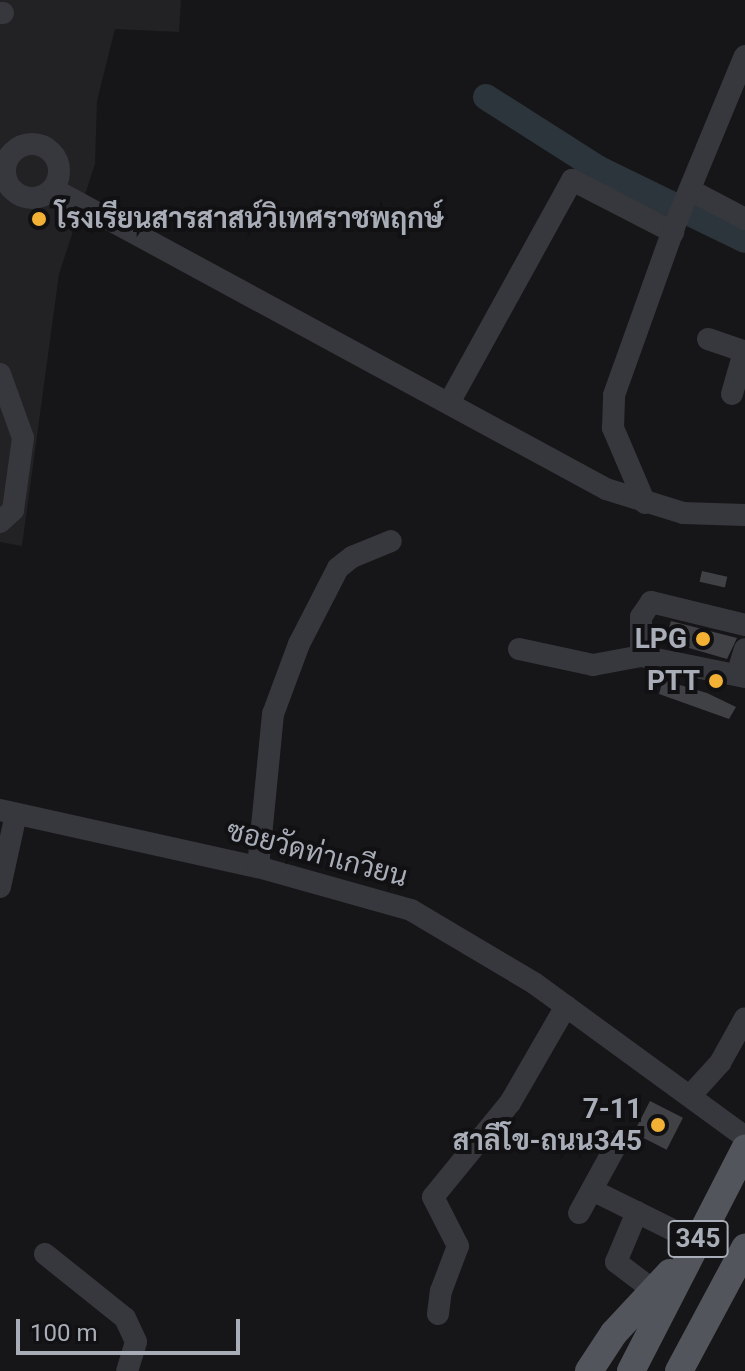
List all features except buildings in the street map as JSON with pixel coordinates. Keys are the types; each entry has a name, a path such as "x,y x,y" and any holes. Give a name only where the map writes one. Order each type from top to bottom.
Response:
{"main road":[{"name":"345","path":"631,1371 745,1149"},
{"path":"589,1371 653,1290 694,1247"},
{"name":"345","path":"679,1371 745,1248"},
{"name":"345","path":"622,1371 652,1330"}],"street":[{"path":"645,503 610,414 674,229 745,56"},
{"path":"32,144 47,148 57,159 60,175 53,189 41,198 25,198 12,190 5,176 4,160 17,149 32,144"},
{"path":"449,403 572,180 674,229"},
{"path":"53,189 606,489 683,513 745,515"},
{"path":"689,193 745,219"},
{"path":"708,339 744,352 732,394"},
{"path":"0,374 23,432 10,451 13,510 0,522"},
{"path":"258,867 273,714 299,644 338,568 352,557 391,541"},
{"path":"641,656 641,617 651,602 745,625"},
{"path":"519,649 593,665 641,656 741,676 745,649"},
{"path":"0,887 8,812"},
{"name":"ซอยวัดท่าเกวียน","path":"8,812 258,867 411,910 566,1006 745,1137"},
{"path":"438,1314 441,1291 458,1246 433,1197 510,1103 566,1006"},
{"path":"690,1096 739,1043 745,1018"},
{"path":"579,1213 619,1140"},
{"path":"592,1190 637,1212 694,1247"},
{"path":"637,1212 616,1262 653,1290"},
{"path":"45,1254 125,1318 136,1342 127,1371"}],"shaded area":[{"name":"โรงเรียนสารสาสน์วิเทศราชพฤกษ์","path":"0,0 181,0 179,32 115,29 97,101 95,164 59,274 22,546 0,542"}],"waterway":[{"path":"486,97 599,169 745,240"}],"place":[{"name":"โรงเรียนสารสาสน์วิเทศราชพฤกษ์","path":"39,219"},
{"name":"LPG","path":"703,639"},
{"name":"PTT","path":"716,681"},
{"name":"7-11 สาลีโข-ถนน345","path":"658,1125"}]}
